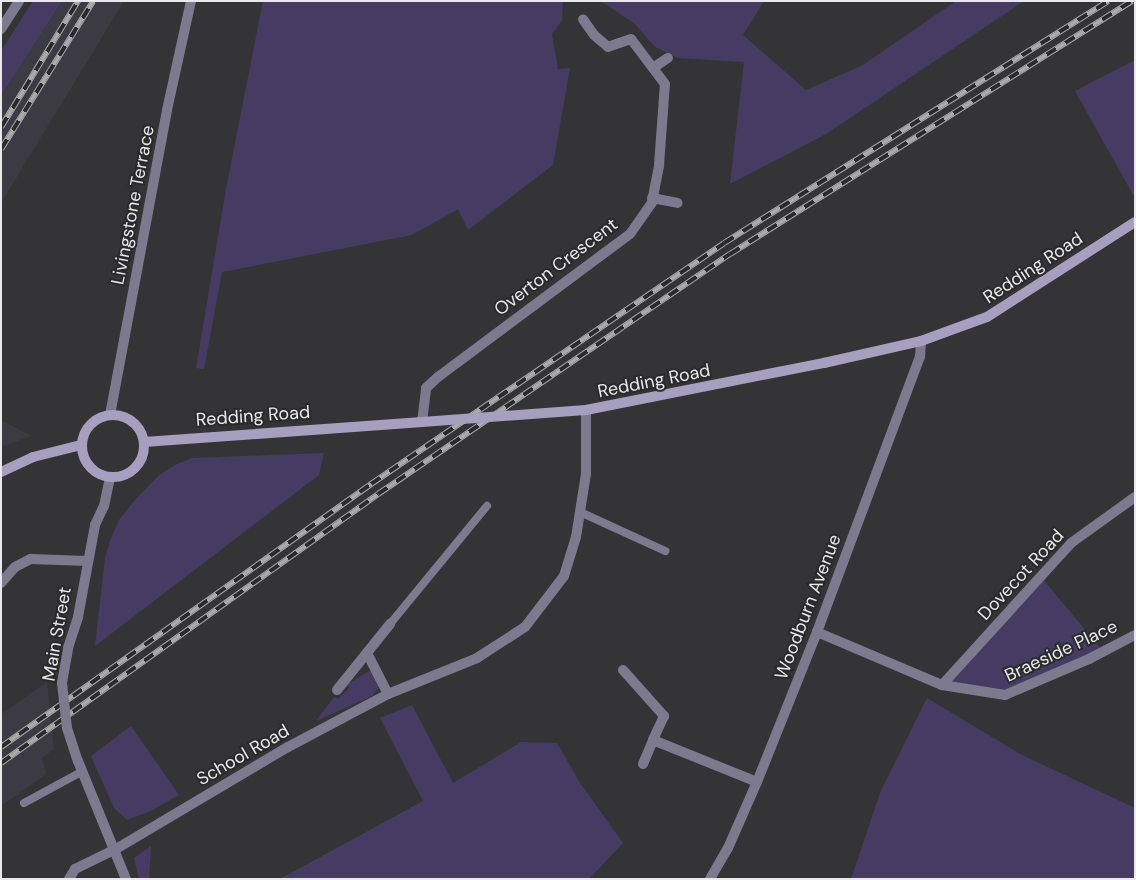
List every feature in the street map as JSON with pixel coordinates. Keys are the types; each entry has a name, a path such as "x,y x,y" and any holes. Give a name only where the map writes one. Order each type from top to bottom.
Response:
{"main road":[{"name":"Redding Road","path":"144,442 586,410 824,363 921,341 987,317 1135,222"},
{"path":"110,415 120,415 129,419 137,426 144,442 143,456 138,465 131,472 110,478 91,470 85,461 81,445 85,431 91,423 110,415"},
{"path":"1,472 33,457 81,445"}],"street":[{"path":"1,29 19,1"},
{"name":"Livingstone Terrace","path":"110,415 168,110 191,1"},
{"name":"Overton Crescent","path":"422,422 426,388 493,334 630,234 652,202 659,165 665,84 631,39 608,47 594,35 583,19"},
{"path":"652,68 668,58"},
{"path":"652,198 678,203"},
{"name":"Woodburn Avenue","path":"710,879 728,848 757,782 816,632 920,357 921,341"},
{"name":"School Road","path":"69,879 76,869 116,849 288,747 388,694 477,658 525,627 564,576 576,537 586,474 586,410"},
{"name":"Main Street","path":"110,478 104,506 95,525 78,617 68,648 62,683 67,728 80,767 116,849 126,879"},
{"name":"Dovecot Road","path":"942,686 1071,543 1135,497"},
{"path":"1,583 15,567 32,559 87,561"},
{"path":"337,690 390,624"},
{"name":"Braeside Place","path":"816,632 942,686 1005,695 1089,659 1135,635"},
{"path":"367,653 388,694"},
{"path":"623,670 664,716 643,764"},
{"path":"654,740 757,782"}],"lane":[{"path":"390,624 487,506"},
{"path":"580,512 666,551"},
{"path":"24,803 80,767"}],"shaded area":[{"path":"33,1 62,1 1,96 1,51"},
{"path":"62,1 124,1 1,203 1,96"},
{"path":"263,1 563,1 562,20 552,34 558,69 570,68 553,165 468,230 458,209 412,235 222,272 204,369 196,368 226,189"},
{"path":"601,1 764,1 743,35 806,90 863,65 956,1 1024,1 826,134 730,184 744,62 678,58 655,47 635,24"},
{"path":"1135,60 1135,198 1075,91"},
{"path":"1,420 31,436 1,447"},
{"path":"324,453 319,475 95,646 105,558 111,538 119,520 159,475 175,465 192,458"},
{"path":"1040,576 1103,651 1005,695 942,685"},
{"path":"372,671 379,681 378,689 372,696 316,721 334,697 338,699 349,688 347,685"},
{"path":"47,682 54,749 42,758 46,774 1,806 1,714"},
{"path":"927,698 1020,754 1135,808 1135,879 851,879 880,793"},
{"path":"412,705 453,783 521,742 557,743 580,783 623,843 589,879 280,879 423,801 380,718"},
{"path":"131,726 179,795 151,811 127,820 114,808 91,756"},
{"path":"151,846 149,879 139,879 134,858"}],"railway":[{"path":"1,127 78,1"},
{"path":"1,149 93,1"},
{"path":"1,747 371,484 724,243 1108,1"},
{"path":"1,763 378,494 730,254 1132,1"}]}
